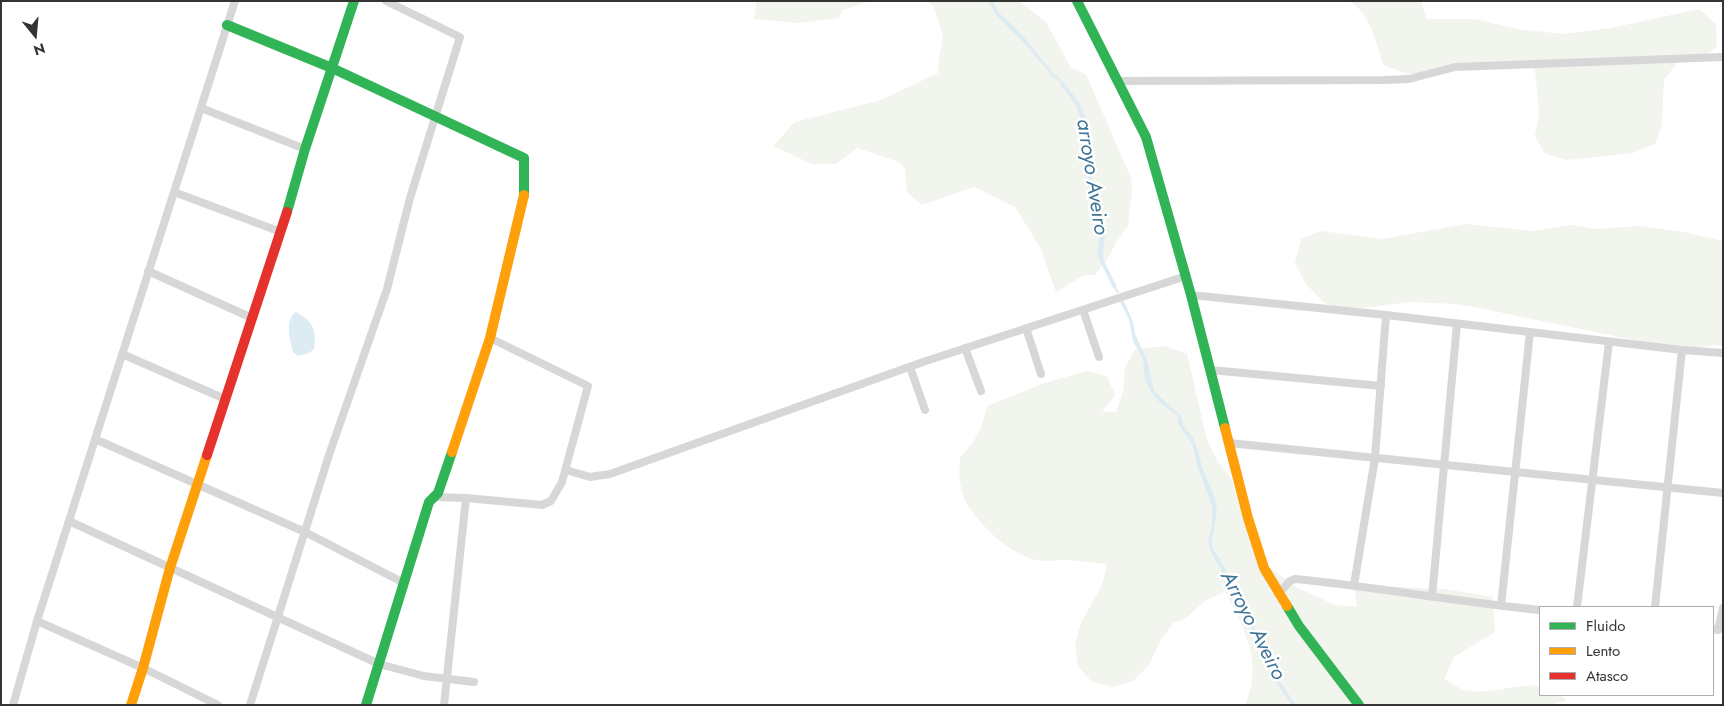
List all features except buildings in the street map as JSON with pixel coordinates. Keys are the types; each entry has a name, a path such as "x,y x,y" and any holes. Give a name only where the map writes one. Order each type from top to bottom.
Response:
{"street":[{"path":"13,705 68,522 235,1"},
{"path":"131,705 170,568 281,232 305,150 354,1"},
{"path":"250,705 330,452 387,289 410,198 460,37 386,1"},
{"path":"1077,1 1146,137 1186,276 1229,443 1264,568 1278,594 1303,632 1359,705"},
{"path":"227,24 332,68 524,158 525,191 521,214 490,338 438,492 429,502 366,705"},
{"path":"1118,81 1384,80 1412,78 1455,67 1723,57"},
{"path":"200,108 305,150"},
{"path":"174,192 281,232"},
{"path":"148,271 252,318"},
{"path":"566,470 590,477 610,474 910,367 1186,276"},
{"path":"1191,295 1723,353"},
{"path":"1083,310 1099,357"},
{"path":"1354,585 1374,458 1386,315"},
{"path":"1432,597 1457,324"},
{"path":"1026,328 1041,374"},
{"path":"1501,606 1530,332"},
{"path":"433,497 542,505 551,501 558,491 566,470 588,386 490,338"},
{"path":"1577,606 1609,342"},
{"path":"966,348 981,391"},
{"path":"1655,606 1682,350"},
{"path":"122,354 225,399"},
{"path":"910,367 925,410"},
{"path":"1211,370 1381,386"},
{"path":"95,439 305,532 404,583"},
{"path":"1229,443 1723,493"},
{"path":"444,705 466,498"},
{"path":"68,522 379,664 424,676 474,682"},
{"path":"1278,594 1290,581 1295,579 1539,610"},
{"path":"1714,629 1718,630 1723,608"},
{"path":"37,621 143,668 218,705"}],"shaded area":[{"path":"757,1 871,1 843,10 839,18 799,23 754,19"},
{"path":"926,1 1019,1 1046,22 1071,68 1086,74 1131,178 1132,189 1128,226 1095,275 1084,275 1056,292 1041,249 1015,207 974,187 922,205 907,192 905,169 899,162 857,148 836,164 812,164 773,146 795,122 881,100 938,73 943,37 934,6"},
{"path":"1350,1 1421,1 1427,19 1475,19 1517,29 1563,34 1611,28 1699,9 1716,24 1717,47 1698,60 1677,63 1664,80 1662,124 1655,144 1633,153 1567,160 1545,154 1535,136 1539,113 1535,69 1479,64 1408,74 1383,65 1368,22"},
{"path":"1466,224 1533,231 1572,225 1596,229 1639,226 1684,232 1723,241 1723,346 1714,345 1682,350 1455,304 1409,302 1343,311 1323,302 1306,284 1295,263 1301,239 1321,231 1382,239"},
{"path":"1165,346 1187,354 1207,440 1217,460 1231,478 1249,537 1265,564 1296,587 1335,605 1357,607 1354,585 1444,589 1493,597 1495,632 1454,657 1444,679 1462,689 1474,691 1539,686 1539,696 1561,696 1567,700 1551,705 1245,705 1253,674 1252,660 1245,632 1225,591 1205,601 1185,619 1173,623 1159,643 1149,665 1133,681 1113,687 1092,682 1078,666 1075,644 1081,623 1102,585 1107,564 1064,560 1037,560 1027,557 1006,545 977,519 965,500 960,479 960,458 978,434 987,406 1045,383 1087,371 1107,376 1115,395 1102,412 1116,412 1123,392 1125,368 1135,349"}],"water":[{"path":"988,1 993,1 998,12 1019,31 1057,78 1055,79 1024,43 996,15"},
{"path":"1063,82 1079,102 1089,127 1090,163 1096,204 1105,234 1103,259 1117,287 1113,288 1097,254 1100,235 1091,207 1084,129 1076,105 1060,84"},
{"name":"Arroyo Aveiro","path":"1121,299 1125,303 1133,322 1135,334 1147,360 1154,391 1181,416 1184,427 1192,436 1197,447 1202,467 1215,498 1217,511 1212,541 1213,549 1220,559 1256,631 1268,649 1276,676 1296,705 1292,705 1270,674 1263,644 1251,630 1246,614 1234,597 1210,551 1208,541 1212,526 1212,506 1197,465 1193,446 1178,423 1178,416 1161,404 1150,390 1145,379 1143,359 1133,341 1129,319 1119,300"},
{"path":"296,312 310,323 315,336 314,349 309,353 298,356 293,352 289,330 290,320"}],"waterway":[{"name":"arroyo Aveiro","path":"1056,76 1062,83"},
{"name":"arroyo Aveiro","path":"1114,286 1118,292"}],"traffic: fast":[{"path":"287,212 305,149 354,1"},
{"path":"1077,1 1146,137 1191,295 1225,428"},
{"path":"227,25 332,68 524,158 524,195"},
{"path":"366,705 429,502 438,493 452,452"},
{"path":"1287,606 1299,626 1359,705"}],"traffic: slow":[{"path":"452,452 490,338 524,195"},
{"path":"1225,428 1248,518 1264,568 1287,606"},
{"path":"131,705 170,568 207,455"}],"traffic: jam":[{"path":"207,455 287,212"}]}
